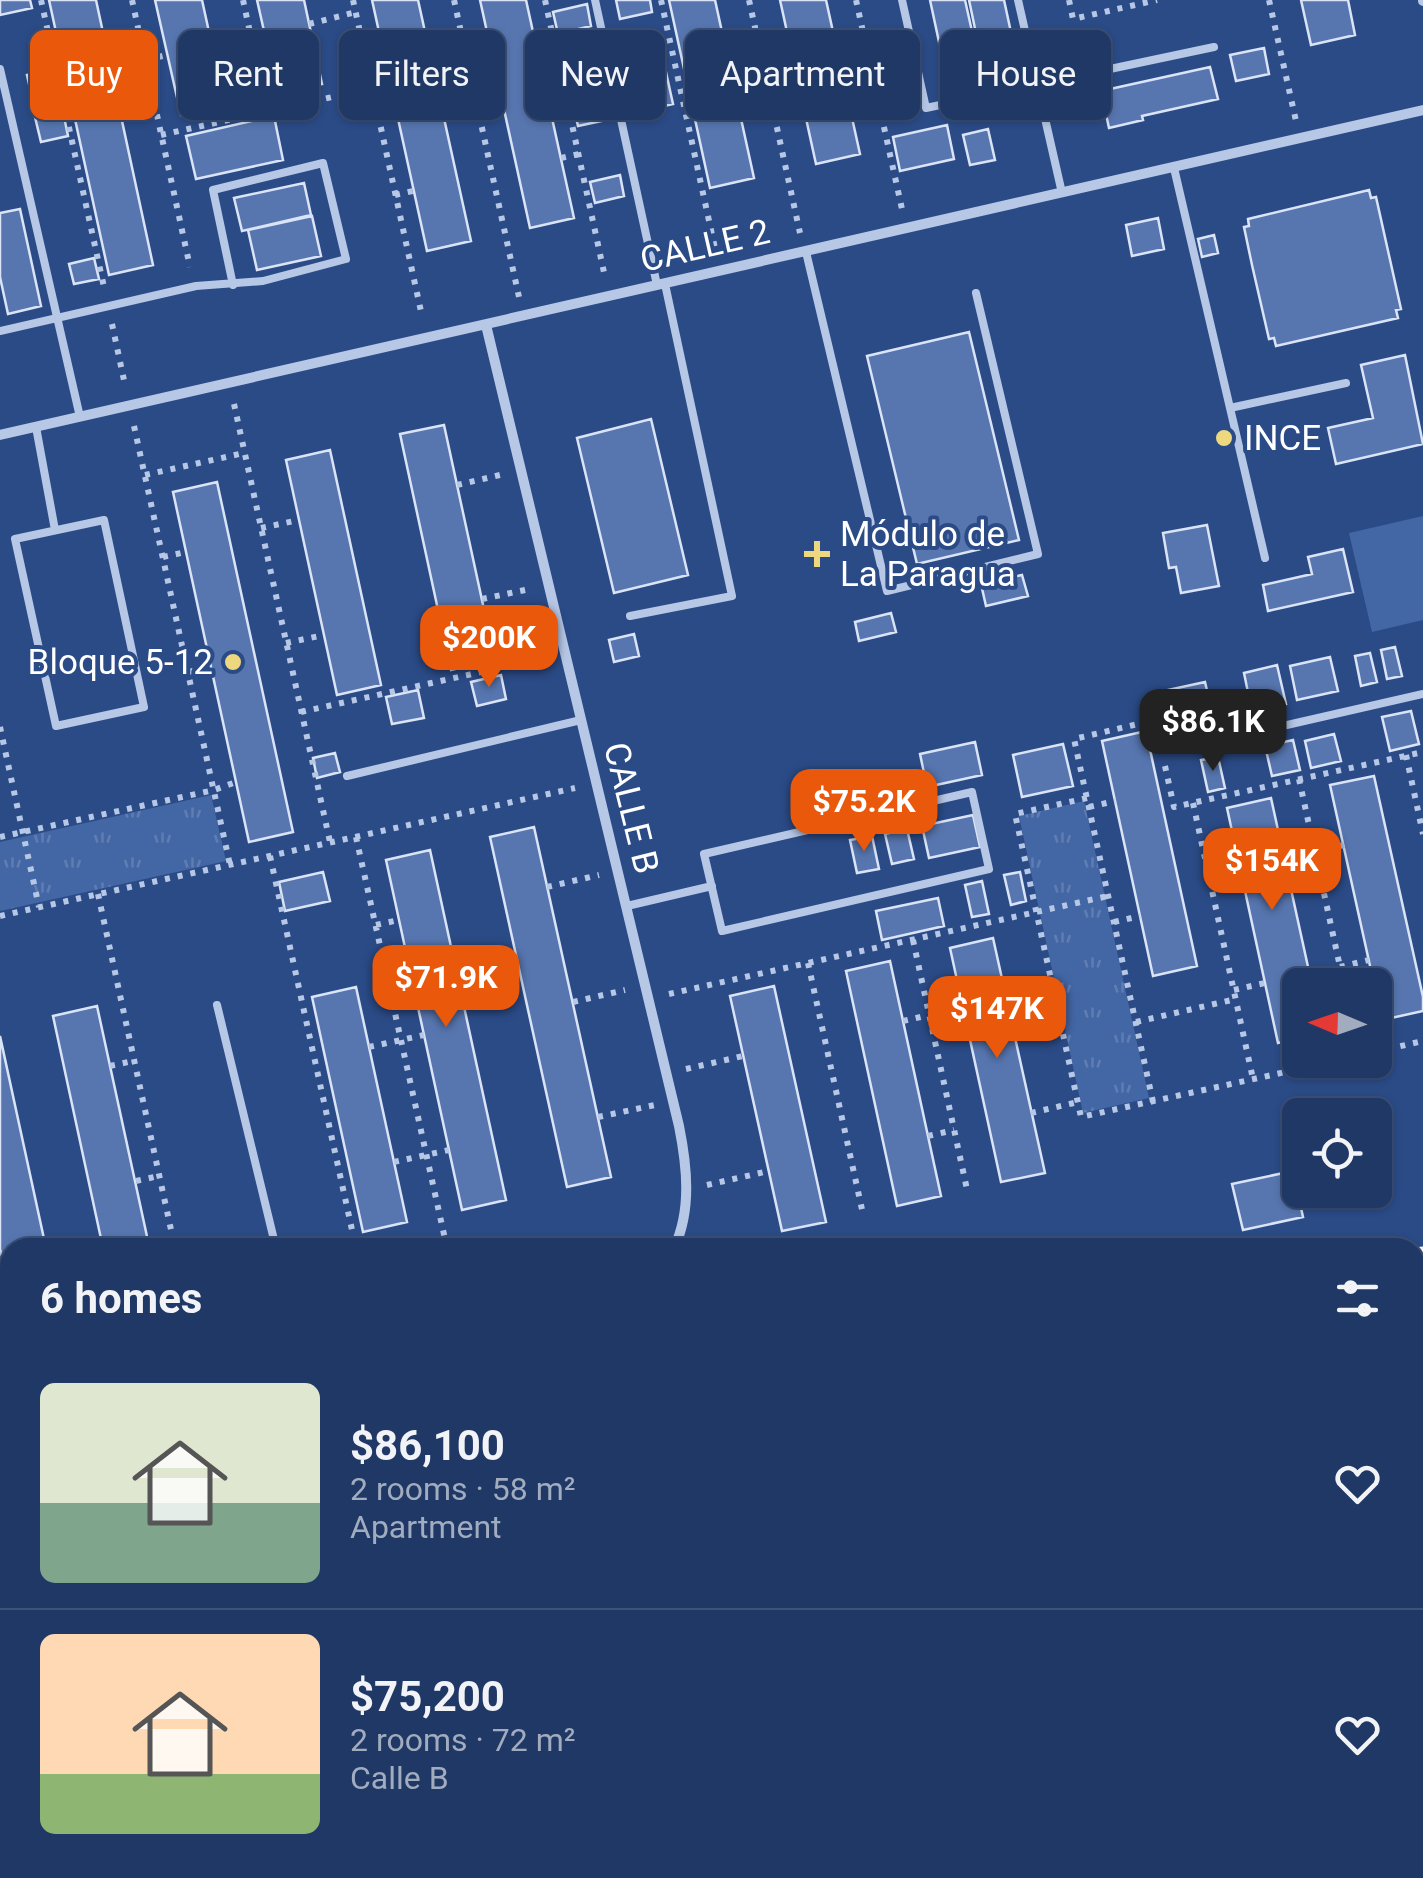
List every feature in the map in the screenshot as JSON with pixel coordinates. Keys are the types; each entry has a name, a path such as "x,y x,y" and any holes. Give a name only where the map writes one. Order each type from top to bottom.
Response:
{"street":[{"name":"CALLE 2","path":"0,435 1423,110"},
{"name":"CALLE B","path":"486,325 684,1152 687,1188 677,1238"}],"lane":[{"path":"595,0 732,596 630,616"},
{"path":"902,0 926,108 940,105"},
{"path":"1018,0 1025,30"},
{"path":"1111,69 1214,47"},
{"path":"0,69 80,417"},
{"path":"1045,120 1062,193"},
{"path":"0,331 194,287 232,284 263,281 346,259 322,163 214,190 232,284"},
{"path":"1174,168 1265,558"},
{"path":"806,252 888,591 1038,554 976,294"},
{"path":"1230,408 1346,383"},
{"path":"36,427 56,530"},
{"path":"104,520 144,707 56,726 16,539 56,530 104,520"},
{"path":"1178,750 1423,694"},
{"path":"347,776 581,720"},
{"path":"972,792 989,870 722,931 712,886 704,854 972,792"},
{"path":"627,906 712,886"},
{"path":"217,1005 274,1238"}],"path":[{"path":"41,0 67,101 230,865"},
{"path":"132,0 138,30"},
{"path":"243,0 249,30"},
{"path":"353,0 360,30"},
{"path":"454,0 523,316"},
{"path":"545,0 552,30"},
{"path":"661,0 668,14 720,271"},
{"path":"749,0 806,252"},
{"path":"856,0 863,30"},
{"path":"1069,0 1073,18 1157,0"},
{"path":"1269,0 1300,138"},
{"path":"308,24 356,12"},
{"path":"158,57 167,55"},
{"path":"158,120 194,287"},
{"path":"161,135 227,120"},
{"path":"380,120 427,338"},
{"path":"571,120 610,296"},
{"path":"883,120 907,228"},
{"path":"560,158 578,154"},
{"path":"396,195 413,191"},
{"path":"229,383 330,842"},
{"path":"145,475 244,453"},
{"path":"457,485 521,470"},
{"path":"261,528 299,520"},
{"path":"163,557 186,552"},
{"path":"482,599 549,584"},
{"path":"286,643 324,635"},
{"path":"301,712 565,653"},
{"path":"188,672 211,667"},
{"path":"1153,1102 1074,738 1155,720"},
{"path":"0,727 39,907"},
{"path":"1174,807 1423,752"},
{"path":"1406,756 1423,834"},
{"path":"1298,780 1340,966 1369,960"},
{"path":"0,837 236,782"},
{"path":"0,916 597,783"},
{"path":"1115,801 1014,814 1081,1117 1282,1073"},
{"path":"1193,803 1253,1079"},
{"path":"356,837 445,1238"},
{"path":"1315,852 1344,845"},
{"path":"270,856 354,1238"},
{"path":"1209,875 1240,868"},
{"path":"547,887 618,870"},
{"path":"98,894 173,1238"},
{"path":"648,998 1108,896"},
{"path":"1114,922 1140,916"},
{"path":"376,925 399,920"},
{"path":"912,940 968,1194"},
{"path":"808,963 863,1214"},
{"path":"1234,990 1266,984"},
{"path":"572,1002 645,985"},
{"path":"1006,998 1052,987"},
{"path":"1136,1022 1236,1000"},
{"path":"903,1021 929,1015"},
{"path":"369,1047 424,1035"},
{"path":"1392,1048 1423,1042"},
{"path":"667,1073 744,1056"},
{"path":"110,1066 134,1061"},
{"path":"598,1117 673,1101"},
{"path":"1031,1113 1078,1102"},
{"path":"928,1136 954,1130"},
{"path":"394,1162 449,1150"},
{"path":"687,1188 769,1171"},
{"path":"136,1181 160,1176"}],"green space":[{"path":"1423,516 1423,620 1372,632 1349,533"},
{"path":"211,795 226,861 0,911 0,842"},
{"path":"1084,801 1149,1098 1083,1113 1019,816"}],"building":[{"path":"0,0 30,0 32,8 0,15"},
{"path":"49,0 96,0 102,30 56,30"},
{"path":"155,0 202,0 209,30 178,30 178,102"},
{"path":"257,0 304,0 310,30 264,30"},
{"path":"372,0 418,0 425,30 379,30"},
{"path":"480,0 526,0 533,30 525,30 525,120 552,120 574,218 530,228 505,114 505,30 487,30"},
{"path":"616,0 650,0 652,12 620,19"},
{"path":"669,0 715,0 722,30 685,30 685,73"},
{"path":"780,0 826,0 833,30 787,30"},
{"path":"930,0 965,0 972,30 940,30 940,47"},
{"path":"969,0 1004,0 1010,30 975,30"},
{"path":"1301,0 1348,0 1355,35 1311,45"},
{"path":"587,4 591,26 557,30 553,12"},
{"path":"1264,48 1269,74 1236,81 1230,55"},
{"path":"1210,67 1218,99 1142,116 1143,120 1109,128 1111,89"},
{"path":"665,68 673,104 665,106"},
{"path":"36,120 65,120 68,136 41,142"},
{"path":"75,120 122,120 153,265 109,275"},
{"path":"256,120 275,120 283,160 196,179 186,136"},
{"path":"398,120 444,120 471,241 427,251"},
{"path":"577,120 606,120 578,126"},
{"path":"695,120 741,120 754,178 710,188"},
{"path":"806,120 852,120 860,154 816,164"},
{"path":"947,125 954,159 900,171 893,137"},
{"path":"988,129 995,160 970,165 963,135"},
{"path":"620,175 624,196 595,203 590,182"},
{"path":"304,183 311,215 242,231 234,198"},
{"path":"1369,190 1371,198 1376,197 1401,309 1396,310 1398,318 1276,346 1274,338 1269,339 1252,265 1244,227 1249,226 1248,219"},
{"path":"20,209 41,306 8,314 0,277 0,213"},
{"path":"312,216 321,256 257,270 248,230"},
{"path":"1158,218 1164,249 1132,256 1126,225"},
{"path":"1214,235 1218,253 1202,257 1198,239"},
{"path":"94,258 99,279 74,284 69,264"},
{"path":"969,332 1019,540 917,564 867,356"},
{"path":"1405,355 1423,444 1336,464 1328,428 1373,418 1361,365"},
{"path":"651,419 688,575 614,593 577,438"},
{"path":"444,425 495,660 451,670 400,434"},
{"path":"330,450 381,685 337,695 286,460"},
{"name":"Bloque 5-12","path":"217,482 293,832 249,842 173,492"},
{"path":"1207,525 1219,586 1181,593 1176,567 1169,568 1163,533"},
{"path":"1343,549 1353,592 1268,611 1263,585 1312,574 1308,557"},
{"path":"1022,575 1028,596 986,606 981,584"},
{"path":"891,613 896,632 859,641 855,622"},
{"path":"634,634 639,656 614,662 609,640"},
{"path":"1395,647 1402,676 1387,679 1381,650"},
{"path":"1370,653 1377,682 1361,686 1355,656"},
{"path":"1330,657 1338,691 1297,700 1290,666"},
{"path":"1277,665 1286,704 1252,712 1244,673"},
{"path":"501,675 506,699 477,706 471,682"},
{"path":"1205,682 1214,720 1168,731 1159,692"},
{"path":"418,690 424,718 392,724 386,697"},
{"path":"1411,711 1419,744 1390,751 1382,717"},
{"path":"1146,731 1197,966 1153,976 1102,741"},
{"path":"1334,734 1341,761 1311,768 1305,741"},
{"path":"1293,740 1300,770 1272,776 1265,746"},
{"path":"975,742 982,775 927,787 920,754"},
{"path":"1063,744 1073,786 1022,797 1013,755"},
{"path":"335,753 340,772 317,778 313,758"},
{"path":"1218,757 1225,788 1208,792 1201,760"},
{"path":"846,771 854,806 803,817 796,782"},
{"path":"1374,776 1423,1011 1392,1018 1392,968 1370,968 1330,785"},
{"path":"1271,798 1308,968 1282,968 1282,1042 1278,1043 1227,808"},
{"path":"973,815 980,847 929,858 922,826"},
{"path":"534,827 611,1177 567,1187 490,837"},
{"path":"907,829 914,859 892,864 885,834"},
{"path":"872,836 879,869 857,873 850,840"},
{"path":"430,850 506,1200 462,1210 386,860"},
{"path":"323,872 330,901 285,911 279,882"},
{"path":"1020,872 1026,901 1011,905 1004,875"},
{"path":"982,881 989,914 972,917 965,885"},
{"path":"938,898 944,926 882,940 876,911"},
{"path":"993,938 1045,1173 1001,1182 950,948"},
{"path":"890,961 941,1196 897,1206 846,971"},
{"path":"774,986 826,1222 782,1231 730,996"},
{"path":"356,987 407,1222 363,1232 312,997"},
{"path":"97,1006 147,1238 101,1238 53,1016"},
{"path":"0,1036 44,1238 0,1238"},
{"path":"1282,1173 1282,1208 1301,1208 1303,1217 1243,1230 1232,1184"}],"place":[{"name":"INCE","path":"1224,438"},
{"name":"Módulo de La Paragua","path":"817,554"},
{"name":"Bloque 5-12","path":"233,662"}]}
